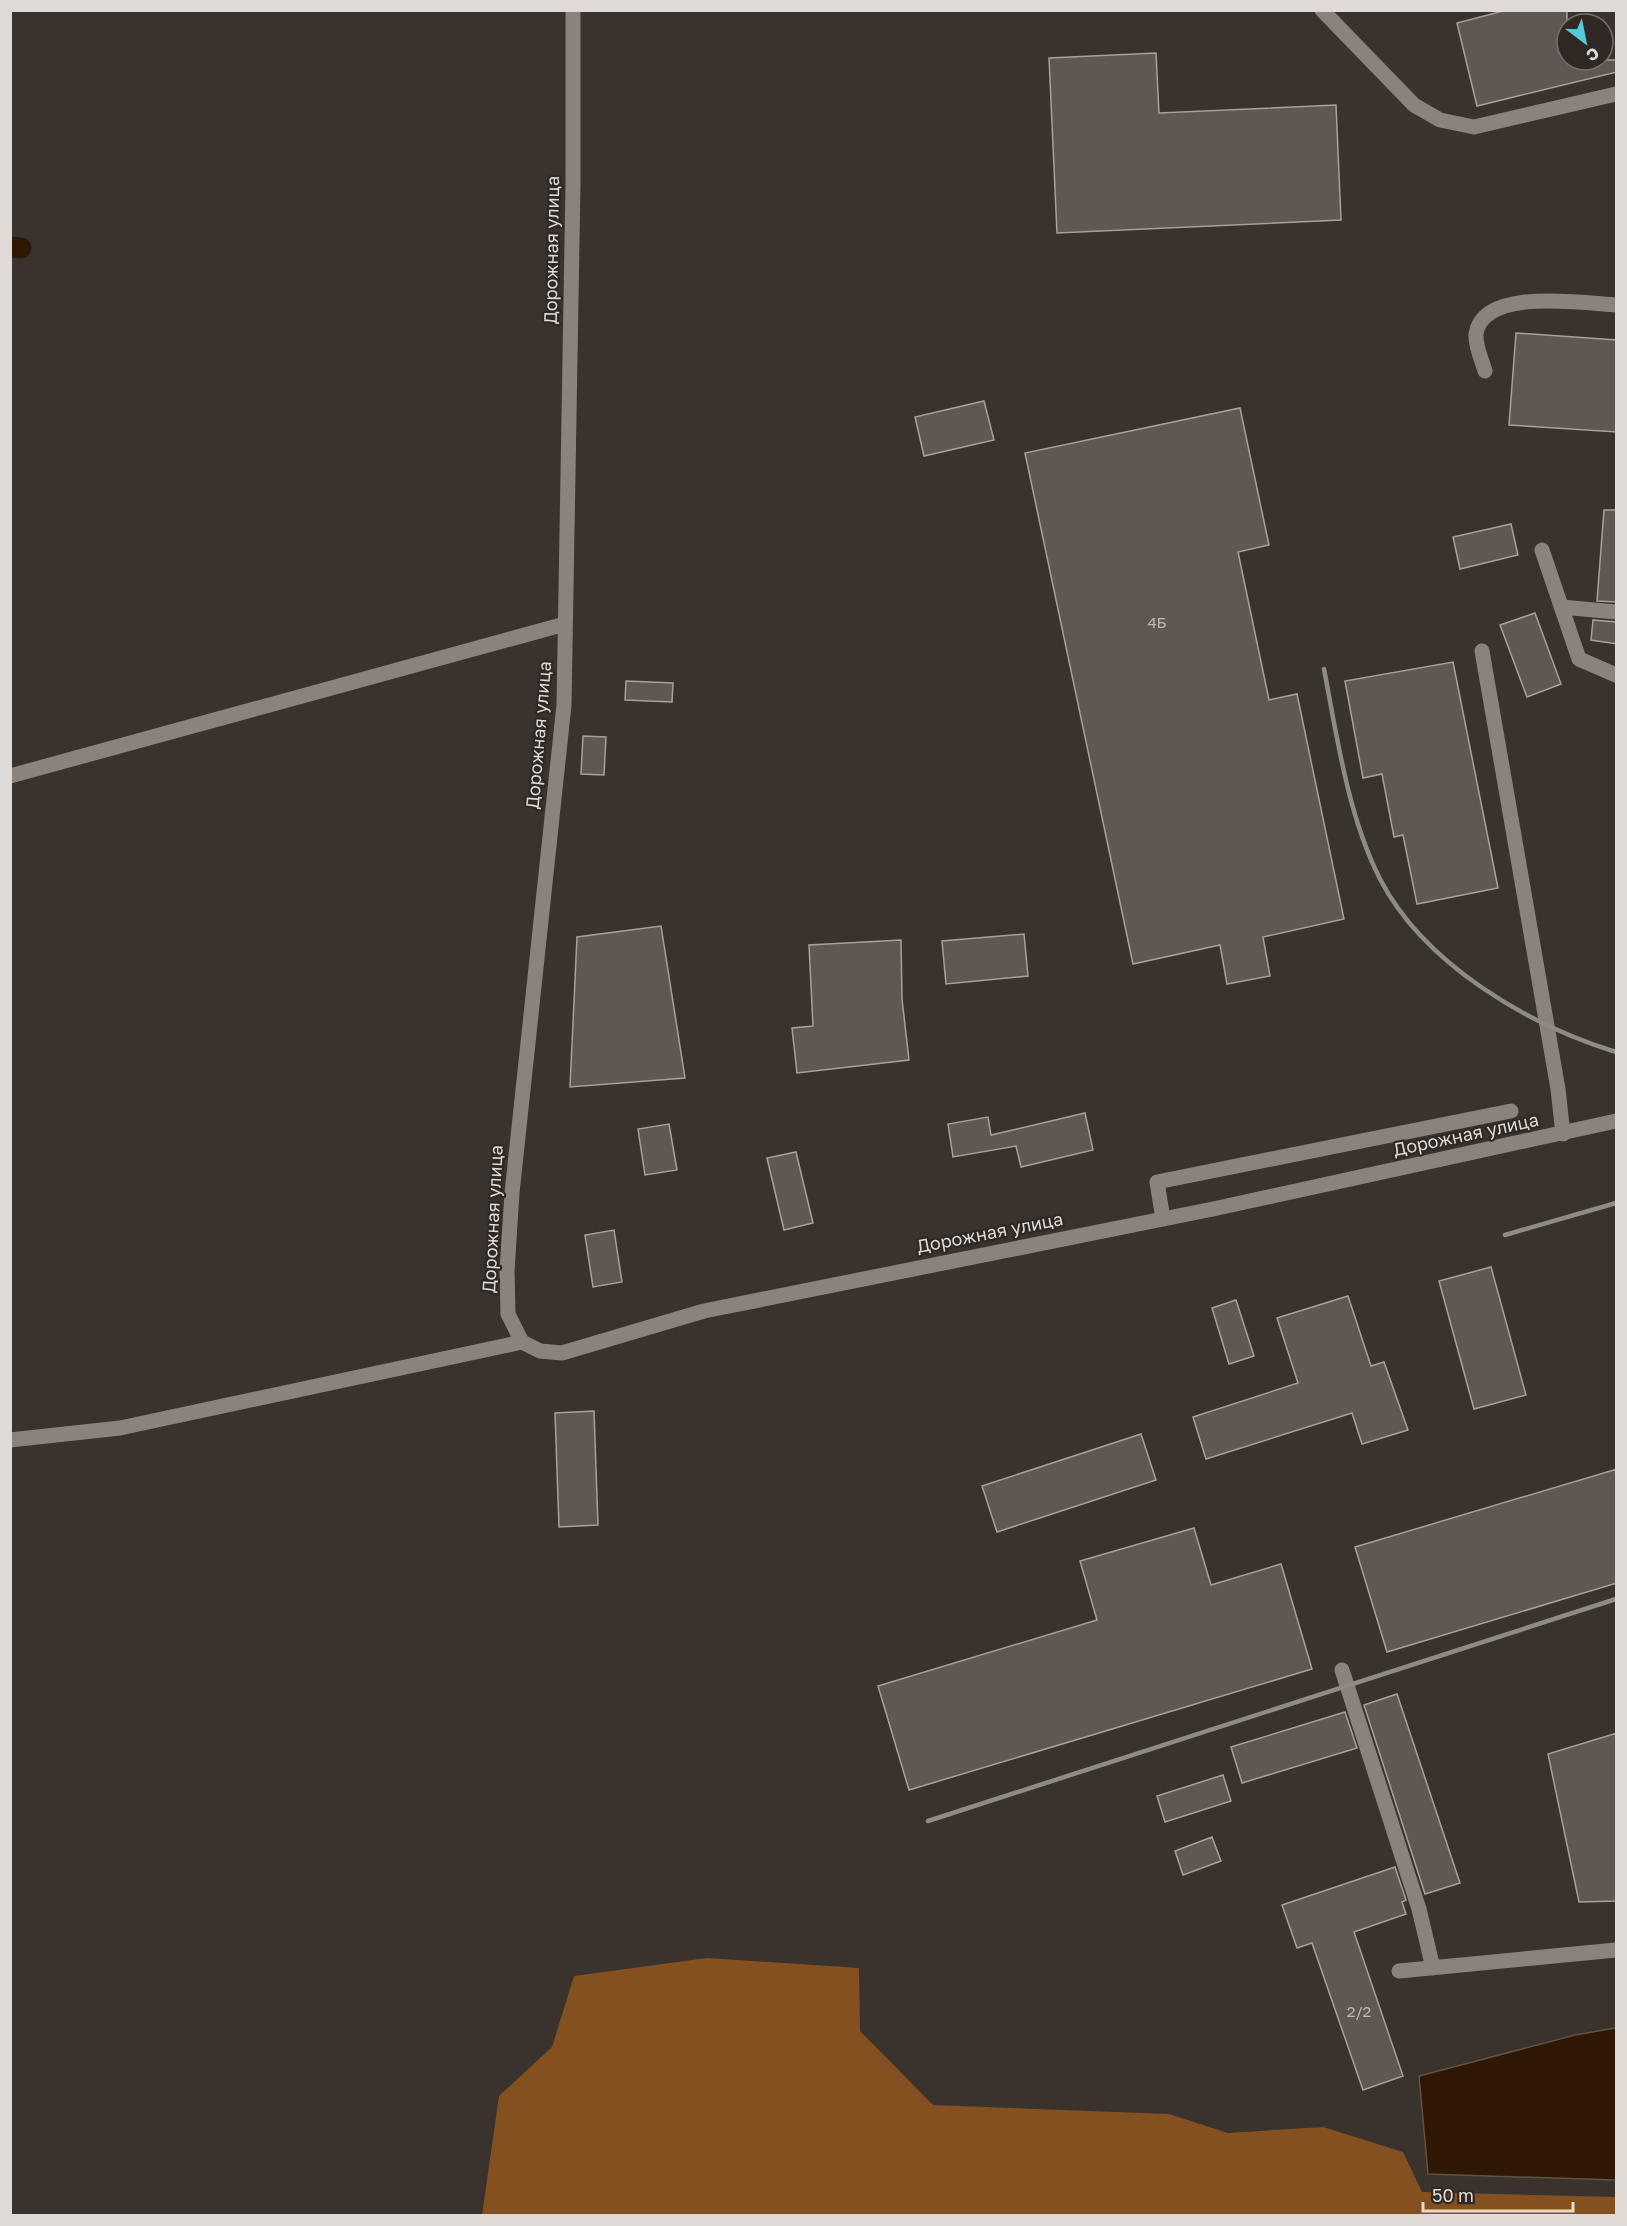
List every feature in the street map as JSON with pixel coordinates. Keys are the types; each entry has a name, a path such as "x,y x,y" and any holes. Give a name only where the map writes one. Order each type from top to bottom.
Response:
{"street":[{"name":"Дорожная улица","path":"573,10 573,184 564,705 512,1193 508,1314 522,1342 540,1351 562,1353 704,1311 1163,1219 1617,1121"},
{"path":"1324,13 1344,10"},
{"path":"1324,13 1413,105 1440,120 1474,127 1617,94"},
{"path":"1485,370 1476,336 1481,320 1500,308 1532,300 1617,305"},
{"path":"1542,550 1579,659 1617,675"},
{"path":"1561,608 1617,612"},
{"path":"10,776 566,624"},
{"path":"1482,651 1558,1089 1563,1134"},
{"path":"1163,1219 1157,1182 1511,1112"},
{"path":"10,1440 120,1428 522,1342"},
{"path":"1342,1670 1419,1909 1433,1968"},
{"path":"1399,1971 1617,1950"}],"shaded area":[{"path":"707,1958 859,1968 860,2031 933,2105 1169,2114 1228,2133 1323,2127 1403,2152 1422,2192 1616,2197 1616,2215 482,2215 499,2096 552,2047 574,1976"},
{"path":"1616,2028 1616,2180 1428,2174 1419,2076 1575,2035"}],"building":[{"path":"1507,10 1567,10 1567,12 1555,12 1555,72 1615,72 1615,60 1617,60 1617,72 1477,106 1457,23"},
{"path":"1156,53 1159,113 1336,105 1341,220 1057,233 1049,58"},
{"path":"1516,333 1617,340 1617,432 1509,425"},
{"path":"984,401 994,440 924,456 915,417"},
{"path":"1240,408 1269,545 1238,552 1269,700 1297,694 1344,919 1263,937 1270,976 1227,984 1220,945 1133,964 1025,453"},
{"path":"1604,510 1617,510 1617,602 1597,601"},
{"path":"1511,524 1518,555 1460,569 1453,537"},
{"path":"1535,613 1561,684 1527,697 1500,625"},
{"path":"1593,620 1617,622 1617,644 1591,640"},
{"path":"1453,662 1498,888 1417,904 1403,835 1394,837 1382,774 1363,778 1345,681"},
{"path":"626,681 673,683 672,702 625,700"},
{"path":"583,736 606,737 604,775 581,774"},
{"path":"661,926 685,1078 570,1087 577,937"},
{"path":"1024,934 1028,976 946,984 942,941"},
{"path":"901,940 902,999 909,1060 797,1073 792,1028 813,1026 809,945"},
{"path":"1085,1113 1093,1150 1021,1167 1016,1146 953,1157 948,1124 988,1117 991,1135"},
{"path":"669,1124 677,1170 645,1175 638,1129"},
{"path":"796,1152 813,1223 784,1230 767,1158"},
{"path":"614,1230 622,1282 593,1287 585,1235"},
{"path":"1491,1267 1526,1395 1474,1409 1439,1281"},
{"path":"1348,1296 1371,1366 1384,1362 1408,1430 1362,1444 1352,1413 1206,1459 1193,1417 1298,1383 1277,1318"},
{"path":"1236,1300 1254,1356 1229,1364 1212,1308"},
{"path":"594,1411 598,1525 559,1527 555,1413"},
{"path":"1141,1434 1156,1480 997,1532 982,1486"},
{"path":"1617,1469 1617,1583 1387,1652 1355,1547"},
{"path":"1194,1528 1211,1585 1281,1564 1312,1669 909,1790 878,1686 1097,1620 1080,1561"},
{"path":"1397,1694 1460,1883 1425,1894 1364,1705"},
{"path":"1345,1712 1357,1748 1242,1783 1231,1747"},
{"path":"1617,1733 1617,1901 1579,1902 1548,1754"},
{"path":"1223,1775 1231,1801 1165,1822 1157,1796"},
{"path":"1212,1837 1221,1861 1183,1875 1175,1851"},
{"path":"1395,1867 1406,1900 1402,1902 1406,1914 1354,1932 1403,2076 1363,2090 1312,1943 1297,1948 1282,1905"}],"waterway":[{"path":"10,247 21,248"}],"railway":[{"path":"1324,669 1345,776 1360,829 1380,879 1399,910 1423,938 1451,964 1514,1008 1548,1026 1616,1052"},
{"path":"1505,1235 1616,1203"},
{"path":"928,1821 1616,1599"}]}
